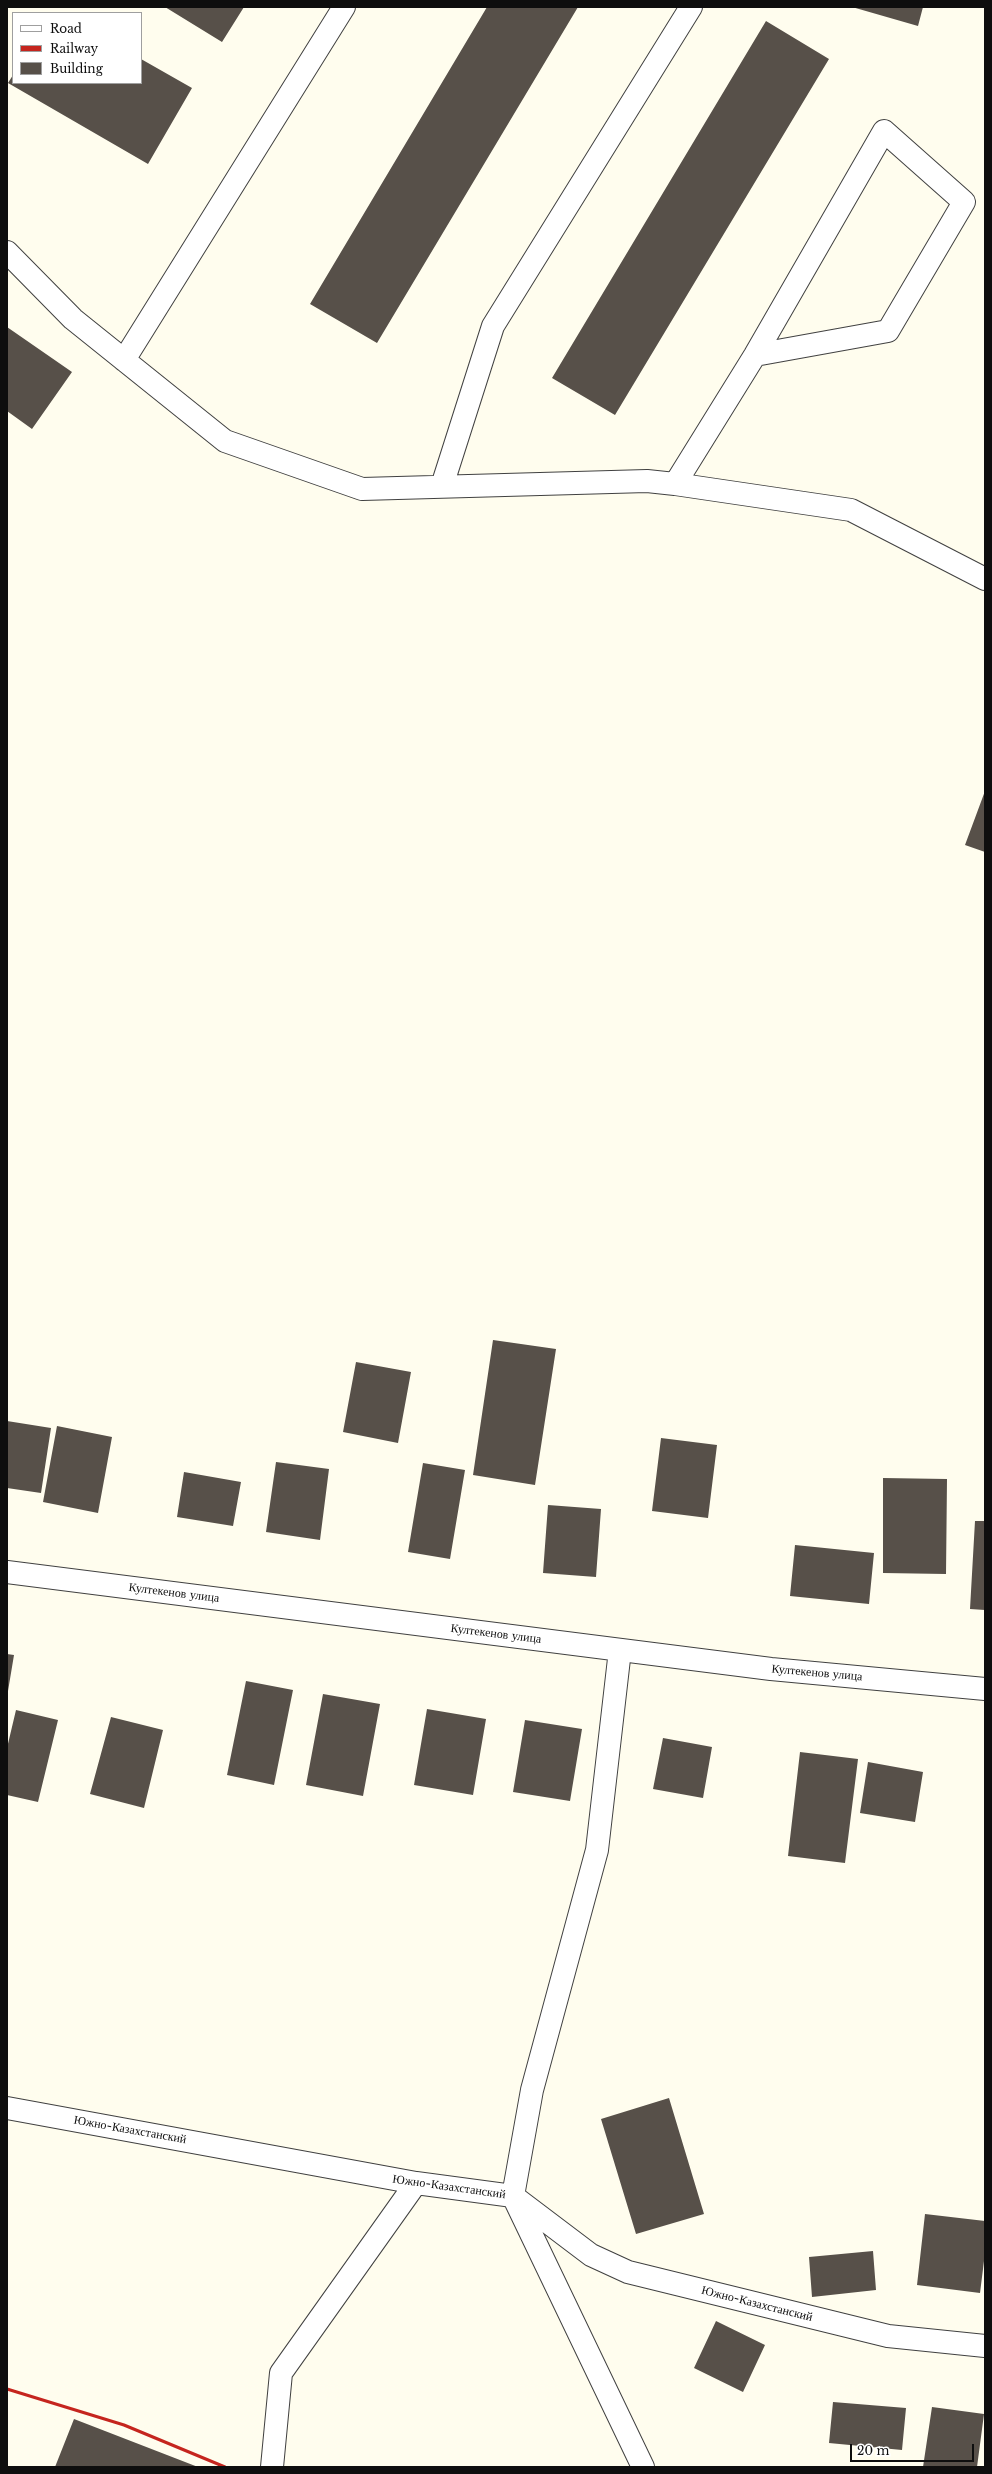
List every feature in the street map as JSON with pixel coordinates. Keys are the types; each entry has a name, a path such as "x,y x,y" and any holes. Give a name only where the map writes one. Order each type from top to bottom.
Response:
{"street":[{"path":"124,360 344,7"},
{"path":"442,486 493,326 690,7"},
{"path":"675,484 755,355 884,131 964,202 888,331 755,355"},
{"path":"7,252 74,320 225,441 362,489 647,481 675,484 851,510 985,579"},
{"name":"Култекенов улица","path":"7,1572 771,1669 985,1689"},
{"path":"620,1650 597,1850 532,2090 513,2196 643,2467"},
{"name":"Южно-Казахстанский","path":"7,2108 416,2184 513,2196 590,2256 628,2272 888,2336 985,2346"},
{"path":"272,2467 281,2373 416,2184"}],"building":[{"path":"165,7 244,7 222,42"},
{"path":"487,7 578,7 377,343 310,304"},
{"path":"852,7 923,7 918,26"},
{"path":"766,21 829,59 615,415 552,378"},
{"path":"142,60 192,88 148,164 8,83 12,77 12,84 142,84"},
{"path":"7,327 72,372 32,429 7,411"},
{"path":"985,791 985,852 965,845"},
{"path":"493,1340 556,1349 535,1485 473,1475"},
{"path":"356,1362 411,1372 398,1443 343,1432"},
{"path":"7,1421 51,1428 41,1493 7,1488"},
{"path":"57,1426 112,1437 98,1513 43,1502"},
{"path":"661,1438 717,1445 708,1518 652,1511"},
{"path":"276,1462 329,1469 320,1540 266,1532"},
{"path":"423,1463 465,1470 450,1559 408,1552"},
{"path":"184,1472 241,1482 233,1526 177,1517"},
{"path":"883,1478 947,1479 946,1574 883,1573"},
{"path":"548,1505 601,1509 596,1577 543,1573"},
{"path":"975,1521 985,1521 985,1610 970,1609"},
{"path":"795,1545 874,1553 869,1604 790,1596"},
{"path":"7,1654 14,1655 8,1691 7,1691"},
{"path":"246,1681 293,1690 274,1785 227,1775"},
{"path":"323,1694 380,1704 363,1796 306,1785"},
{"path":"427,1709 486,1719 473,1795 414,1785"},
{"path":"16,1710 58,1720 38,1802 7,1795 7,1748"},
{"path":"111,1717 163,1730 144,1808 90,1794"},
{"path":"525,1720 582,1729 570,1801 513,1792"},
{"path":"663,1738 712,1747 703,1798 653,1789"},
{"path":"800,1752 858,1759 845,1863 788,1856"},
{"path":"868,1762 923,1772 915,1822 860,1813"},
{"path":"669,2098 704,2214 636,2234 601,2119"},
{"path":"925,2214 985,2221 985,2253 980,2293 917,2285"},
{"path":"873,2251 876,2290 812,2297 809,2257"},
{"path":"716,2321 765,2345 743,2392 694,2368"},
{"path":"833,2402 906,2408 902,2450 829,2443"},
{"path":"932,2407 984,2414 977,2467 923,2467"},
{"path":"74,2419 198,2467 55,2467"}],"railway":[{"path":"7,2389 124,2425 225,2467"}]}
